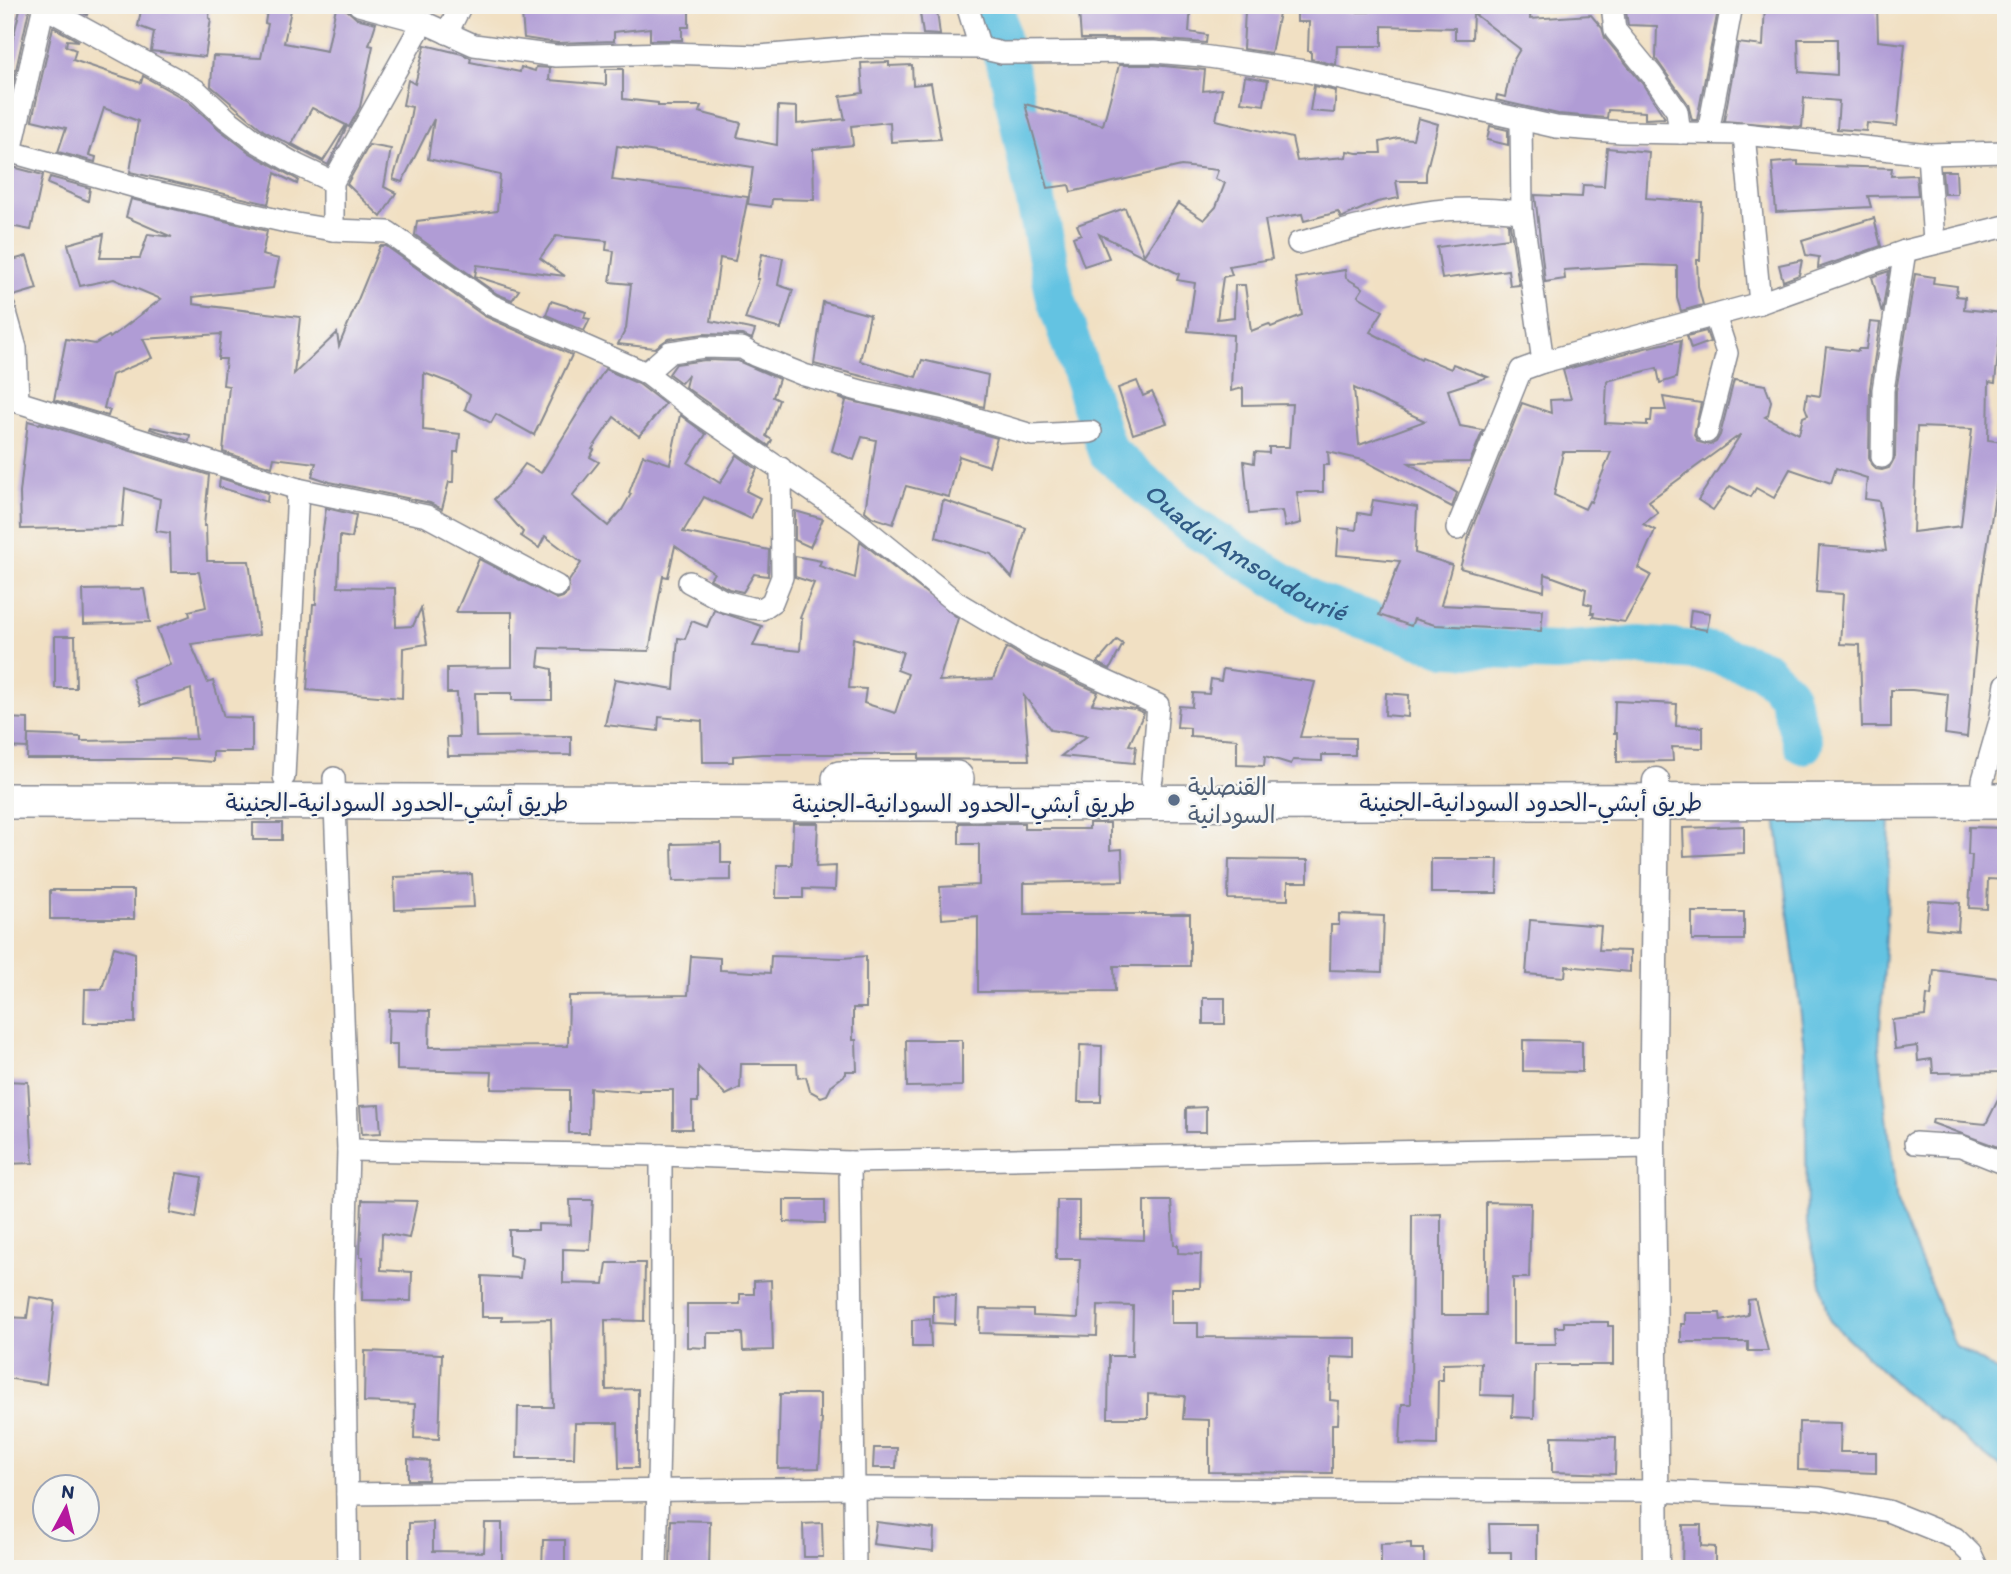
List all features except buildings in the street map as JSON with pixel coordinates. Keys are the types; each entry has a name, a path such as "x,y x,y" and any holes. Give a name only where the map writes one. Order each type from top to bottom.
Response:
{"highway":[{"path":"5,778 284,777 335,790"},
{"path":"904,791 1152,779 1656,792"},
{"name":"طريق أبشي-الحدود السودانية-الجنينة","path":"5,800 335,790 1994,790"}],"street":[{"path":"359,5 423,22 474,45 556,56 668,53 759,56 867,47 980,48 1002,53 1154,52 1305,71 1556,128 1744,134 1928,153 2006,152"},
{"path":"447,33 461,5"},
{"path":"967,5 980,48"},
{"path":"1612,5 1615,30 1652,75 1676,111 1680,133"},
{"path":"1708,133 1732,5"},
{"path":"333,182 257,142 227,119 197,90 44,6 8,152 146,190 291,223 333,230 388,232 491,305 646,373 692,409 857,522 956,602 1035,649 1158,705 1152,779"},
{"path":"333,230 333,182 423,22"},
{"path":"1521,121 1521,212 1543,362"},
{"path":"1744,134 1760,303"},
{"path":"1928,153 1934,242"},
{"path":"1298,243 1400,217 1437,211 1479,208 1521,212"},
{"path":"1457,529 1521,370 1760,303 1934,242 2006,226"},
{"path":"1882,457 1883,390 1905,251"},
{"path":"5,309 16,348 18,402 298,489 426,516 557,586"},
{"path":"1707,432 1727,353 1715,316"},
{"path":"646,373 670,352 704,347 743,348 804,375 1032,435 1091,432"},
{"path":"689,582 724,601 751,608 762,609 772,602 782,577 781,468"},
{"path":"284,777 298,489"},
{"path":"1994,790 2006,684"},
{"path":"335,790 348,1150 344,1303 348,1569"},
{"path":"1656,792 1652,1147 1656,1569"},
{"path":"1915,1143 1961,1146 2006,1164"},
{"path":"348,1150 661,1155 850,1162 1652,1147"},
{"path":"656,1569 661,1348 661,1155"},
{"path":"850,1162 855,1569"},
{"path":"347,1494 855,1488 1656,1491 1820,1498 1888,1511 1955,1538 1972,1554 1978,1569"}],"water":[{"path":"1890,815 1879,1047 1897,1203 1955,1345 2006,1377 2006,1472 1901,1389 1830,1321 1807,1225 1805,1047 1776,817"}],"waterway":[{"name":"Ouaddi Amsoudourié","path":"995,5 1002,53 1009,71 1056,298 1107,451 1193,527 1316,603 1447,647 1555,652 1638,646 1710,652 1763,669 1787,693 1803,744"}],"place":[{"name":"القنصلية السودانية","path":"1174,800"}]}
